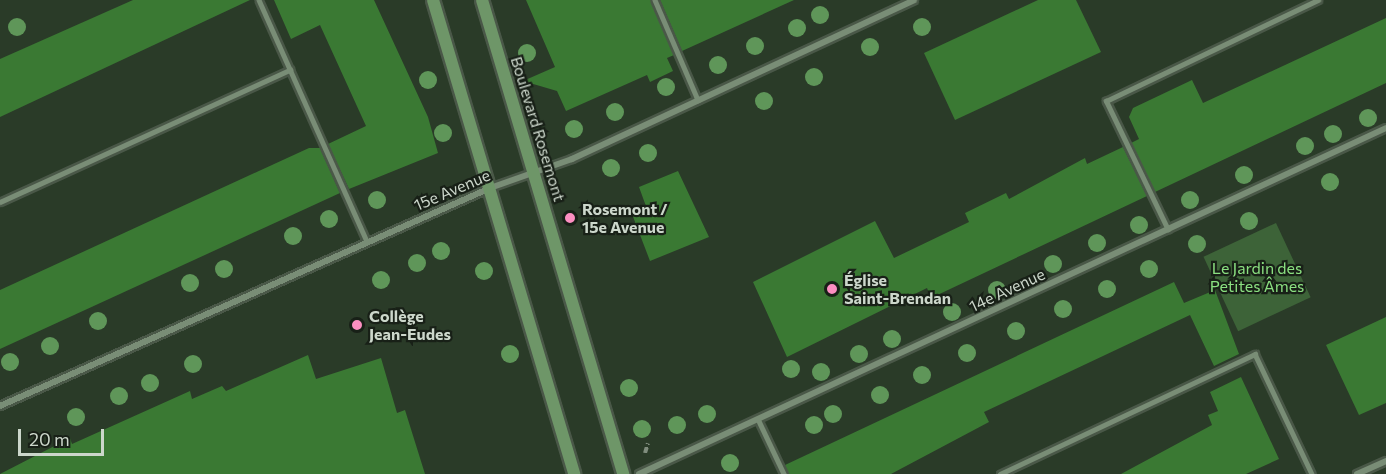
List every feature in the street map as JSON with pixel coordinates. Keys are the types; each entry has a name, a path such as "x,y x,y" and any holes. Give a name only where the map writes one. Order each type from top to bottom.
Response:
{"main road":[{"path":"433,0 574,474"},
{"name":"Boulevard Rosemont","path":"482,0 623,474"}],"street":[{"name":"15e Avenue","path":"0,406 367,241 490,188 533,173 698,100 914,0"},
{"name":"14e Avenue","path":"639,474 759,421 1386,128"},
{"path":"1357,474 1386,461"}],"lane":[{"path":"259,0 367,241"},
{"path":"655,0 698,100"},
{"path":"1168,230 1106,101 1318,0"},
{"path":"0,202 290,70"},
{"path":"1000,474 1255,354 1312,474"},
{"path":"759,421 784,474"}],"green space":[{"name":"Le Jardin des Petites Âmes","path":"1276,223 1311,297 1238,331 1203,257"}],"building":[{"path":"133,0 250,0 0,117 0,59"},
{"path":"274,0 374,0 428,117 438,153 349,189 328,144 366,126 320,25 291,39"},
{"path":"526,0 651,0 674,55 667,58 673,71 650,82 647,75 566,111 557,91 523,81 555,67"},
{"path":"660,0 794,0 682,51"},
{"path":"1038,0 1076,0 1101,52 955,120 924,53"},
{"path":"1386,18 1386,83 1155,192 1131,143 1139,139 1129,117 1133,108 1192,80 1203,103"},
{"path":"1123,147 1147,196 931,298 927,288 787,357 753,282 875,221 894,258 969,222 965,213 1006,193 1009,199 1085,158 1087,164"},
{"path":"309,148 320,148 340,193 0,349 0,290"},
{"path":"678,171 709,237 650,261 632,214 647,209 639,187"},
{"path":"1174,282 1184,303 1215,290 1239,354 1214,366 1190,315 984,412 989,422 891,474 788,474 785,465"},
{"path":"1386,317 1386,403 1359,415 1326,345"},
{"path":"308,355 316,379 381,358 397,413 405,410 425,474 0,474 70,438 72,444 190,391 192,399 222,386 226,391"},
{"path":"1241,377 1279,459 1246,474 1121,474 1212,425 1208,415 1218,411 1210,392"}],"place":[{"name":"Rosemont / 15e Avenue","path":"570,218"},
{"name":"Église Saint-Brendan","path":"832,289"},
{"name":"Collège Jean-Eudes","path":"357,325"}]}
